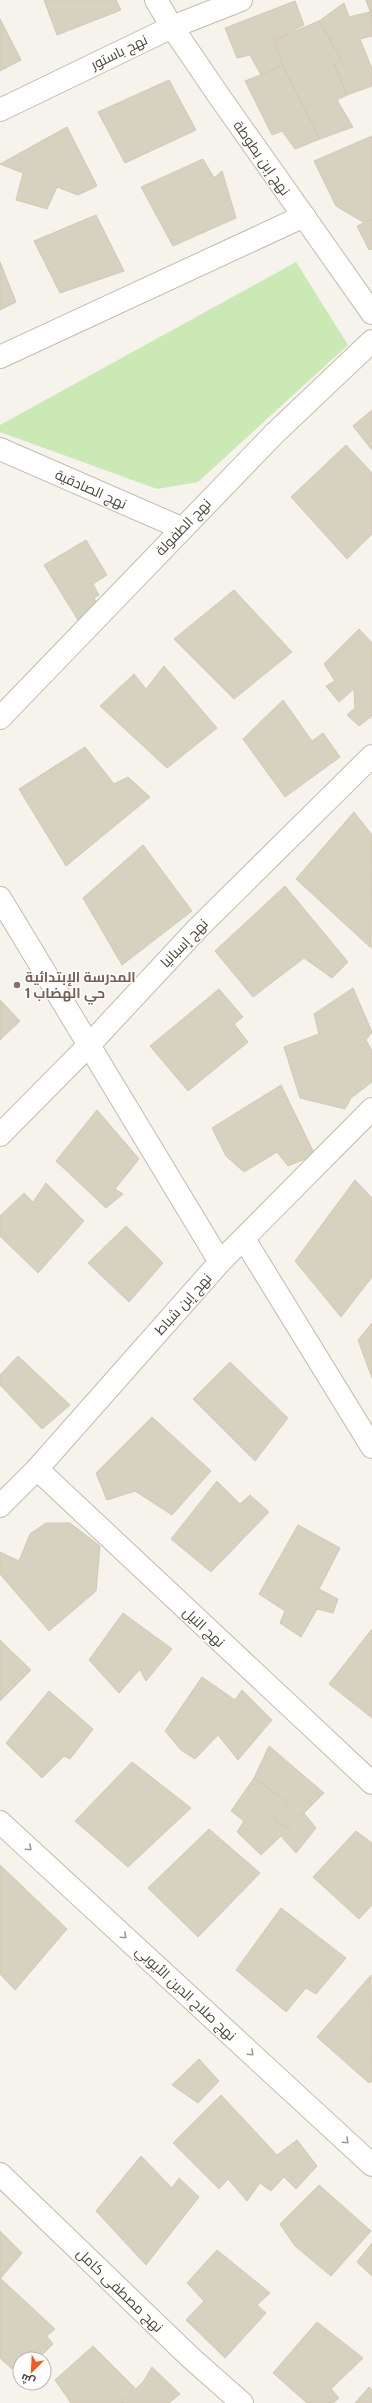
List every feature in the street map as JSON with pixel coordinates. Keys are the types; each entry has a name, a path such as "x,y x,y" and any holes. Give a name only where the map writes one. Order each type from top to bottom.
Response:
{"street":[{"name":"نهج إبن بطوطة","path":"156,0 172,27 372,313"},
{"name":"نهج باستور","path":"0,110 172,27 241,0"},
{"path":"0,357 304,216"},
{"name":"نهج الطفولة","path":"0,718 181,528 275,433 372,341"},
{"name":"نهج الصادقية","path":"0,450 181,528"},
{"name":"نهج إسبانيا","path":"0,1135 89,1045 198,928 372,756"},
{"path":"0,898 220,1262"},
{"name":"نهج إبن شباط","path":"0,1506 37,1469 220,1262 372,1109"},
{"path":"244,1239 370,1436"},
{"name":"نهج النيل","path":"37,1469 372,1783"},
{"name":"نهج صلاح الدين الأيوبي","path":"0,1822 372,2164"},
{"name":"نهج مصطفى كامل","path":"0,2174 191,2358 242,2403"}],"green space":[{"path":"296,262 348,345 198,482 157,489 0,432 0,425"}],"building":[{"path":"44,0 116,0 121,10 57,35"},
{"path":"366,0 372,0 372,18"},
{"path":"295,1 304,25 274,40 283,66 261,75 250,55 237,58 225,28"},
{"path":"344,3 349,17 370,12 372,18 372,36 360,39 372,69 372,86 347,95 334,64 341,59 319,21"},
{"path":"0,19 21,60 0,71"},
{"path":"319,21 341,59 334,64 347,95 337,100 353,127 320,139 283,66 274,40"},
{"path":"283,66 320,139 295,149 282,131 272,135 245,81"},
{"path":"169,80 196,130 125,163 98,112"},
{"path":"67,127 97,186 78,195 57,187 47,209 16,200 23,173 0,164"},
{"path":"372,136 372,219 363,222 336,206 314,161"},
{"path":"203,159 214,178 222,171 236,218 173,246 141,187"},
{"path":"96,215 124,271 60,293 34,241"},
{"path":"372,219 372,249 369,250 357,226"},
{"path":"0,262 16,302 0,310"},
{"path":"372,410 372,450 353,426"},
{"path":"346,445 372,473 372,534 347,559 291,497"},
{"path":"86,540 107,575 93,584 99,595 94,598 99,607 78,620 44,565"},
{"path":"234,590 292,652 234,699 174,639"},
{"path":"359,629 372,643 372,716 359,726 347,715 355,708 354,689 339,702 326,686 335,681 324,664"},
{"path":"164,666 217,728 167,768 100,706 134,674 146,689"},
{"path":"283,700 312,741 323,733 340,757 285,797 243,739"},
{"path":"85,747 114,784 128,777 150,797 66,866 19,789"},
{"path":"354,812 372,835 371,948 296,879"},
{"path":"143,845 192,911 122,965 83,898"},
{"path":"285,886 348,962 332,978 304,958 253,997 215,951"},
{"path":"353,988 372,1032 366,1040 372,1051 372,1082 351,1098 345,1109 300,1098 284,1047 319,1034 314,1014"},
{"path":"219,989 243,1017 234,1024 248,1042 188,1091 150,1046"},
{"path":"0,1000 20,1021 0,1040"},
{"path":"281,1085 315,1155 288,1166 277,1152 244,1172 226,1156 212,1128"},
{"path":"97,1110 139,1159 115,1189 123,1194 106,1208 56,1161"},
{"path":"355,1180 372,1198 372,1277 341,1317 295,1261"},
{"path":"46,1183 84,1221 38,1273 0,1236 0,1216 24,1193 33,1202"},
{"path":"126,1226 163,1263 129,1302 88,1263"},
{"path":"372,1323 372,1378 358,1340"},
{"path":"18,1356 70,1405 42,1429 0,1385 0,1375"},
{"path":"230,1362 288,1418 255,1461 193,1399"},
{"path":"152,1417 211,1471 172,1515 135,1491 107,1500 96,1473"},
{"path":"217,1481 240,1504 250,1495 269,1512 211,1572 171,1539"},
{"path":"46,1523 70,1523 100,1546 96,1591 49,1631 0,1574 0,1552 19,1561 30,1534"},
{"path":"298,1525 340,1548 319,1589 338,1599 333,1613 317,1609 301,1637 280,1623 285,1611 259,1594"},
{"path":"123,1613 172,1649 146,1681 140,1669 119,1693 89,1660"},
{"path":"372,1629 372,1718 329,1684"},
{"path":"0,1640 31,1670 0,1701"},
{"path":"202,1677 235,1700 242,1690 272,1720 238,1760 218,1735 195,1759 181,1750 165,1731"},
{"path":"49,1691 93,1729 70,1759 64,1756 42,1778 6,1743"},
{"path":"269,1746 324,1793 288,1829 274,1819 289,1803 254,1778"},
{"path":"132,1762 191,1808 128,1867 75,1821"},
{"path":"254,1778 289,1803 274,1819 288,1829 303,1812 316,1828 296,1853 281,1836 261,1855 237,1832 244,1821 231,1811"},
{"path":"209,1829 260,1873 198,1937 148,1888"},
{"path":"356,1831 372,1843 372,1905 359,1919 313,1877"},
{"path":"0,1865 67,1929 15,1990 0,1974"},
{"path":"281,1908 346,1958 316,1994 306,1988 286,2012 236,1970"},
{"path":"371,1975 372,2081 369,2083 317,2037"},
{"path":"199,2059 219,2081 198,2103 172,2085"},
{"path":"221,2095 277,2155 297,2140 317,2166 296,2189 284,2177 271,2191 260,2183 247,2201 228,2179 219,2189 173,2143"},
{"path":"141,2156 172,2188 179,2178 199,2197 146,2265 96,2211"},
{"path":"319,2185 371,2231 331,2276 295,2246 280,2224"},
{"path":"0,2231 22,2253 0,2279"},
{"path":"372,2243 372,2276 357,2262"},
{"path":"217,2250 270,2293 257,2305 266,2313 225,2358 186,2320 204,2301 187,2283"},
{"path":"0,2278 55,2329 47,2336 53,2344 46,2351 12,2351 12,2369 0,2358"},
{"path":"317,2322 363,2358 331,2389 339,2398 333,2403 307,2403 273,2373"},
{"path":"93,2346 135,2388 121,2403 71,2403 55,2380"},
{"path":"152,2367 180,2394 169,2403 121,2403 143,2382"},
{"path":"369,2387 372,2390 372,2403 355,2403"}],"place":[{"name":"المدرسة الإبتدائية حي الهضاب 1","path":"17,985"}]}
